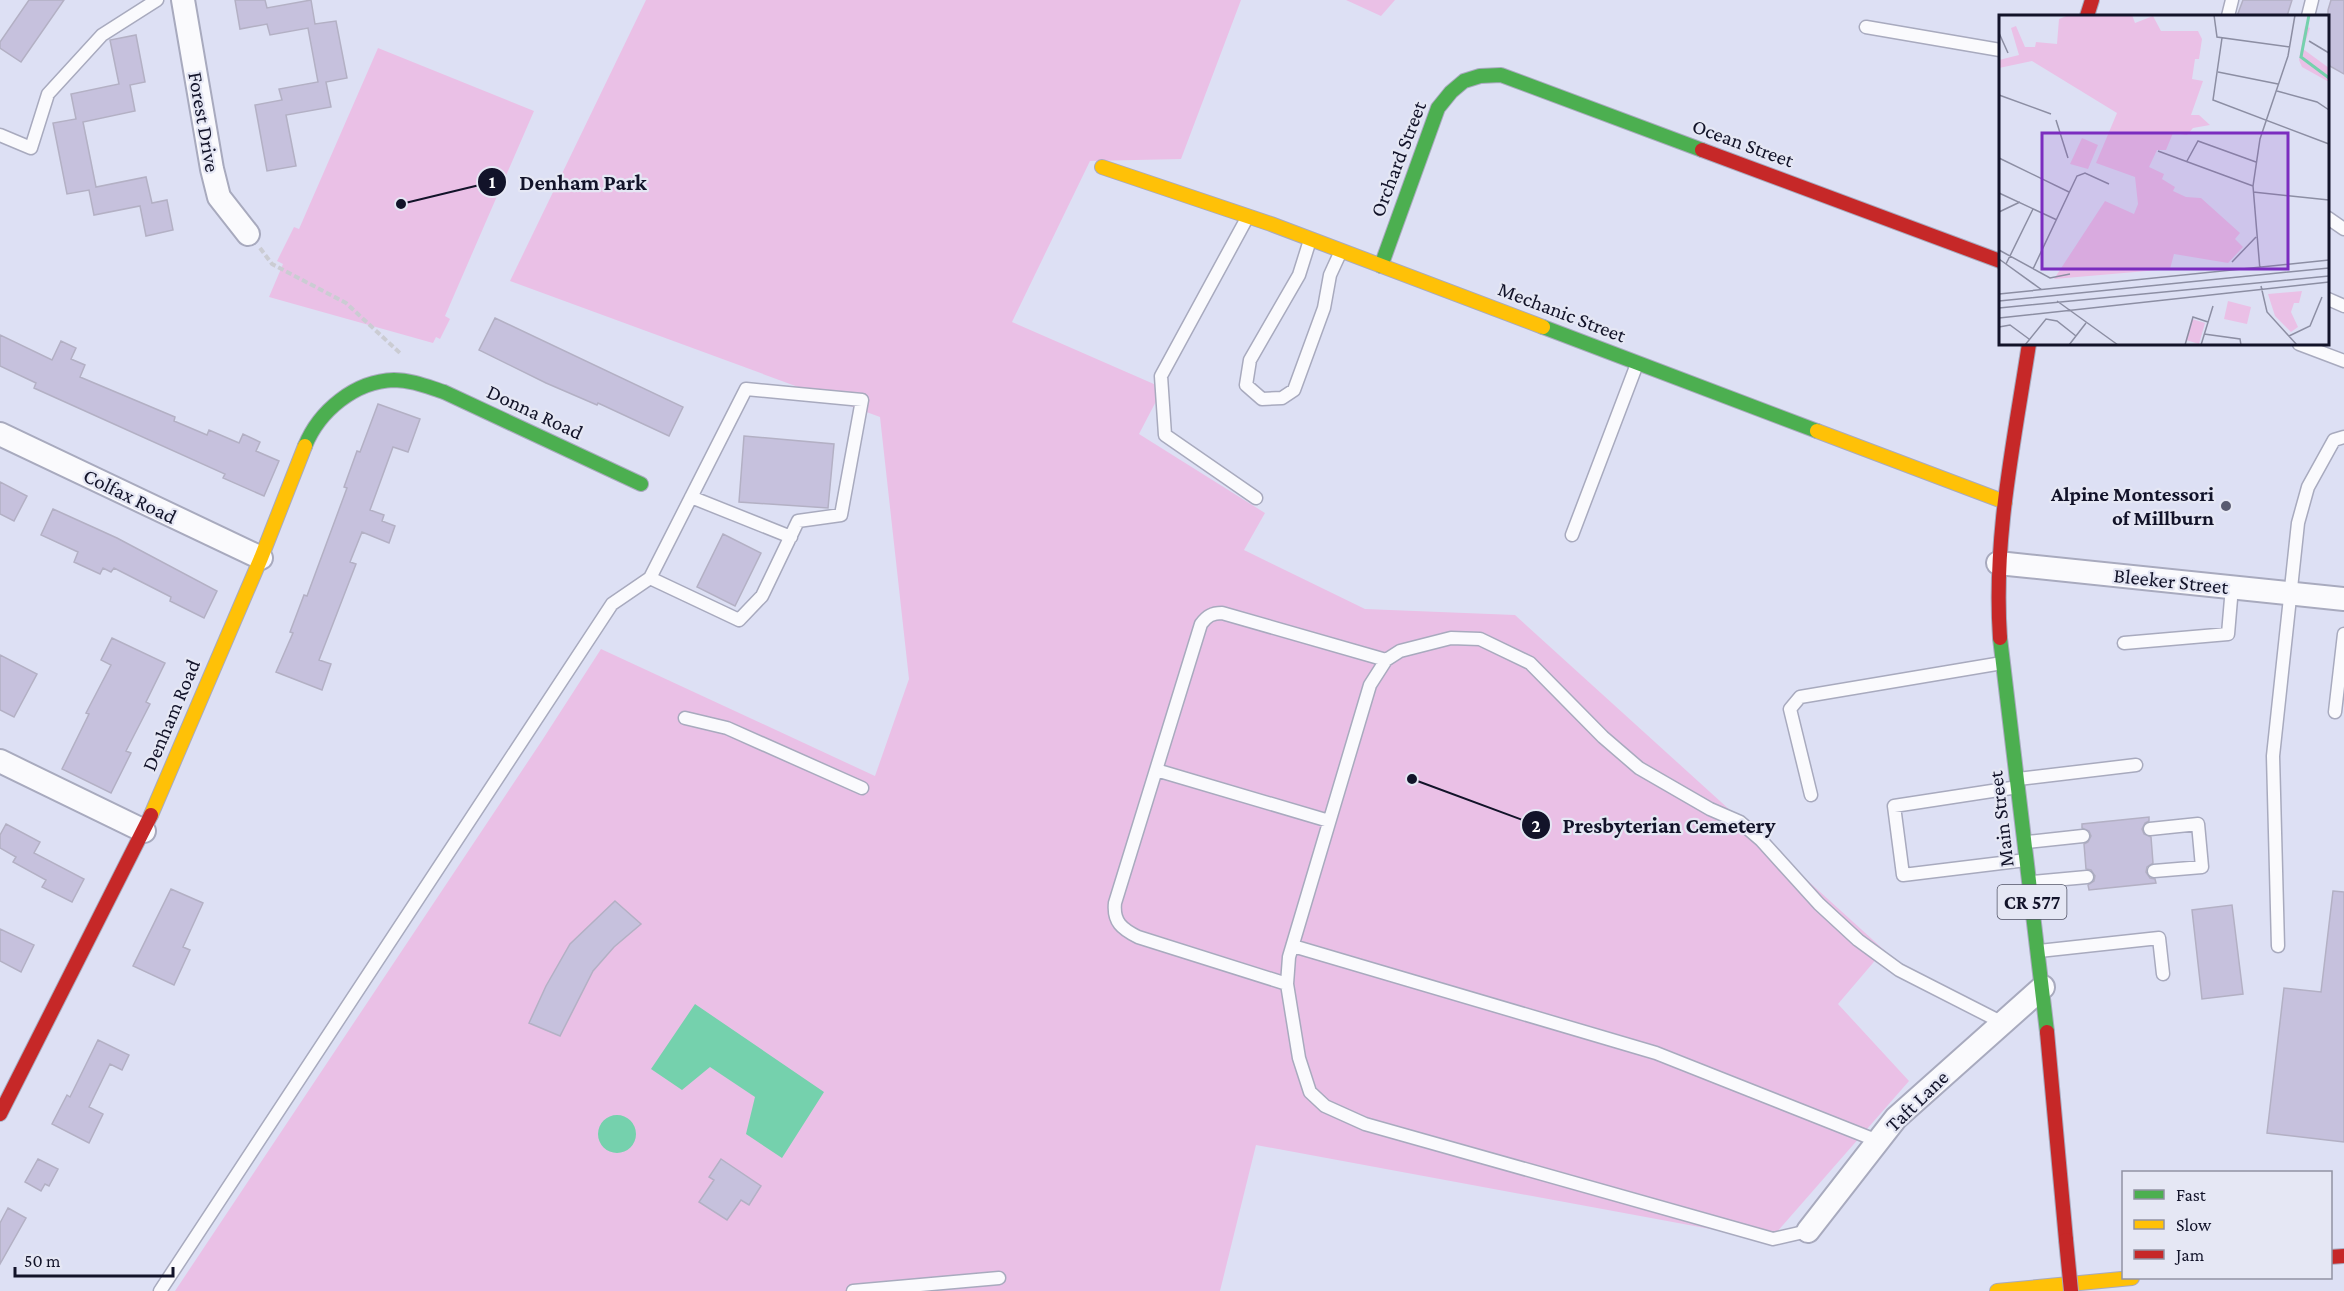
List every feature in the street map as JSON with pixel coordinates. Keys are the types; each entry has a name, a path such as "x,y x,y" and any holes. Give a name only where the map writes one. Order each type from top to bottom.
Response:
{"main road":[{"path":"2087,15 2092,0"},
{"name":"Ocean Street","path":"1468,78 1484,74 1501,75 1999,260"},
{"name":"Orchard Street","path":"1381,266 1438,108 1451,90 1468,78"},
{"name":"Mechanic Street","path":"1102,167 1310,239 2005,502"},
{"name":"Main Street","path":"2029,345 2005,502 1998,563 1997,602 2043,987 2071,1291"},
{"name":"Denham Road","path":"0,1114 144,831 261,558 308,439 318,421 340,400 366,385 387,381 410,381"},
{"name":"Donna Road","path":"410,381 444,392 641,484"},
{"path":"1998,1291 2122,1279"}],"street":[{"name":"Forest Drive","path":"183,0 212,169 219,197 248,234"},
{"name":"Colfax Road","path":"0,434 261,558"},
{"name":"Bleeker Street","path":"1998,563 2344,599"},
{"path":"0,761 144,831"},
{"name":"Taft Lane","path":"1808,1231 1896,1118 2043,987"}],"lane":[{"path":"0,135 31,148 48,94 102,36 157,0"},
{"path":"2228,15 2232,0"},
{"path":"2307,15 2312,0"},
{"path":"1866,27 1999,50"},
{"path":"1248,216 1161,376 1165,435 1256,498"},
{"path":"2329,219 2344,229"},
{"path":"1310,239 1299,275 1250,360 1246,384 1262,399 1282,398 1294,390 1324,308 1330,275 1341,251"},
{"path":"2329,299 2344,306"},
{"path":"2302,345 2344,361"},
{"path":"1572,536 1638,363"},
{"path":"160,1291 612,604 650,578 746,389 862,400 841,515 798,521 762,596 739,620 650,578"},
{"path":"2278,945 2272,756 2298,523 2308,487 2334,440 2344,437"},
{"path":"691,497 791,537"},
{"path":"2124,643 2228,634 2232,587"},
{"path":"1287,984 1138,937 1118,924 1114,913 1115,903 1201,624 1206,617 1214,613 1222,613 1386,660"},
{"path":"2335,712 2344,634"},
{"path":"1808,1231 1773,1239 1365,1124 1325,1106 1310,1092 1299,1058 1287,984 1289,957 1370,685 1386,660 1400,651 1451,638 1480,639 1530,663 1603,737 1639,768 1710,809 1740,822 1761,840 1819,904 1858,940 1899,970 2003,1023"},
{"path":"1811,795 1790,710 1800,697 2003,662"},
{"path":"685,718 727,728 862,788"},
{"path":"2027,860 1903,875 1894,806 2017,783 2136,765"},
{"path":"1156,770 1329,821"},
{"path":"2150,829 2198,824 2202,867 2154,871"},
{"path":"2025,843 2083,836"},
{"path":"2030,882 2087,877"},
{"path":"2038,951 2159,938 2163,974"},
{"path":"1293,946 1656,1053 1878,1141"},
{"path":"854,1291 999,1278"}],"path":[{"path":"248,234 272,264 346,303 411,364 410,381"}],"shaded area":[{"path":"646,0 1241,0 1181,159 1090,161 1012,322 1163,388 1139,434 1265,513 1244,550 1365,609 1515,615 1884,950 1838,1004 1909,1081 1770,1240 1256,1145 1220,1291 175,1291 601,649 875,776 909,679 880,417 510,281"},
{"path":"1346,0 1395,0 1381,16"},
{"path":"378,48 534,111 445,316 450,319 440,339 436,337 433,343 269,297 283,264 277,261 294,227 299,229"},
{"path":"695,1004 824,1092 782,1158 746,1134 755,1097 710,1067 682,1090 651,1069"},
{"path":"617,1115 631,1120 636,1134 631,1148 617,1153 603,1148 598,1134 603,1120"}],"building":[{"path":"29,0 64,0 21,62 0,48 0,42"},
{"path":"235,0 265,0 267,8 311,0 315,24 336,21 347,78 326,82 331,107 286,115 296,166 267,171 255,105 282,100 279,89 318,82 308,28 270,35 267,24 240,29"},
{"path":"2243,0 2292,0 2287,15 2237,15"},
{"path":"2331,0 2344,0 2344,74 2329,66 2328,10"},
{"path":"136,35 145,82 130,85 135,111 83,122 96,187 146,177 152,203 167,200 173,230 146,236 140,206 94,215 89,190 67,194 53,123 76,119 71,94 119,84 110,40"},
{"path":"495,318 683,407 669,436 598,403 597,405 546,383 479,350"},
{"path":"0,335 52,360 61,341 76,348 71,359 85,365 80,377 175,417 174,421 207,435 209,430 239,443 243,434 260,442 256,451 279,461 264,496 223,478 225,474 34,388 36,383 0,366"},
{"path":"378,404 420,419 408,452 393,447 370,510 384,515 382,521 395,526 389,543 362,532 350,562 356,564 319,660 331,664 322,690 276,672 293,633 290,632 304,595 307,596 347,488 344,487 357,451 360,452"},
{"path":"744,436 834,444 828,508 739,502"},
{"path":"0,482 27,496 14,521 0,514"},
{"path":"53,509 117,538 217,591 204,618 170,601 171,597 114,568 111,572 103,568 100,574 74,562 78,552 41,535"},
{"path":"723,534 761,553 735,606 697,587"},
{"path":"112,638 165,663 146,702 150,704 126,751 131,753 111,793 62,769 89,714 86,713 111,665 101,660"},
{"path":"0,655 37,674 14,717 0,710"},
{"path":"2149,817 2149,821 2142,829 2144,834 2151,837 2153,863 2147,867 2146,872 2150,878 2155,879 2156,883 2089,890 2088,885 2094,881 2095,876 2091,870 2086,869 2084,844 2091,836 2089,831 2082,828 2082,824"},
{"path":"6,824 40,842 34,853 84,879 72,902 42,887 46,880 13,862 16,857 0,848 0,835"},
{"path":"171,889 203,903 183,947 190,950 174,985 133,966"},
{"path":"2333,891 2344,892 2344,1142 2267,1133 2284,988 2321,992"},
{"path":"615,901 641,924 614,947 593,971 560,1036 529,1023 546,986 570,944"},
{"path":"2232,905 2243,994 2202,999 2192,910"},
{"path":"0,929 34,945 21,972 0,961"},
{"path":"98,1040 129,1055 122,1070 110,1064 89,1107 103,1114 89,1143 52,1124 67,1095 70,1097"},
{"path":"38,1159 58,1169 49,1186 45,1184 41,1191 25,1182"},
{"path":"721,1159 761,1186 749,1205 741,1200 727,1220 699,1202 714,1180 709,1177"},
{"path":"8,1208 26,1218 0,1264 0,1223"}],"traffic: fast":[{"path":"1381,266 1438,108 1464,81 1480,76 1501,75 1702,150"},
{"path":"1543,327 1817,431"},
{"path":"305,446 319,421 340,400 366,386 401,380 444,392 641,484"},
{"path":"2000,638 2047,1032"}],"traffic: slow":[{"path":"1102,167 1271,224 1543,327"},
{"path":"1817,431 2005,502"},
{"path":"151,815 261,558 305,446"},
{"path":"1997,1291 2122,1279"}],"traffic: jam":[{"path":"2087,15 2092,0"},
{"path":"1702,150 1999,261"},
{"path":"2000,638 1999,564 2002,527 2029,345"},
{"path":"0,1114 151,815"},
{"path":"2047,1032 2066,1240"},
{"path":"2066,1240 2071,1291"},
{"path":"2332,1257 2344,1256"}],"place":[{"name":"Denham Park","path":"401,204"},
{"name":"Alpine Montessori of Millburn","path":"2226,506"},
{"name":"Presbyterian Cemetery","path":"1412,779"}]}
